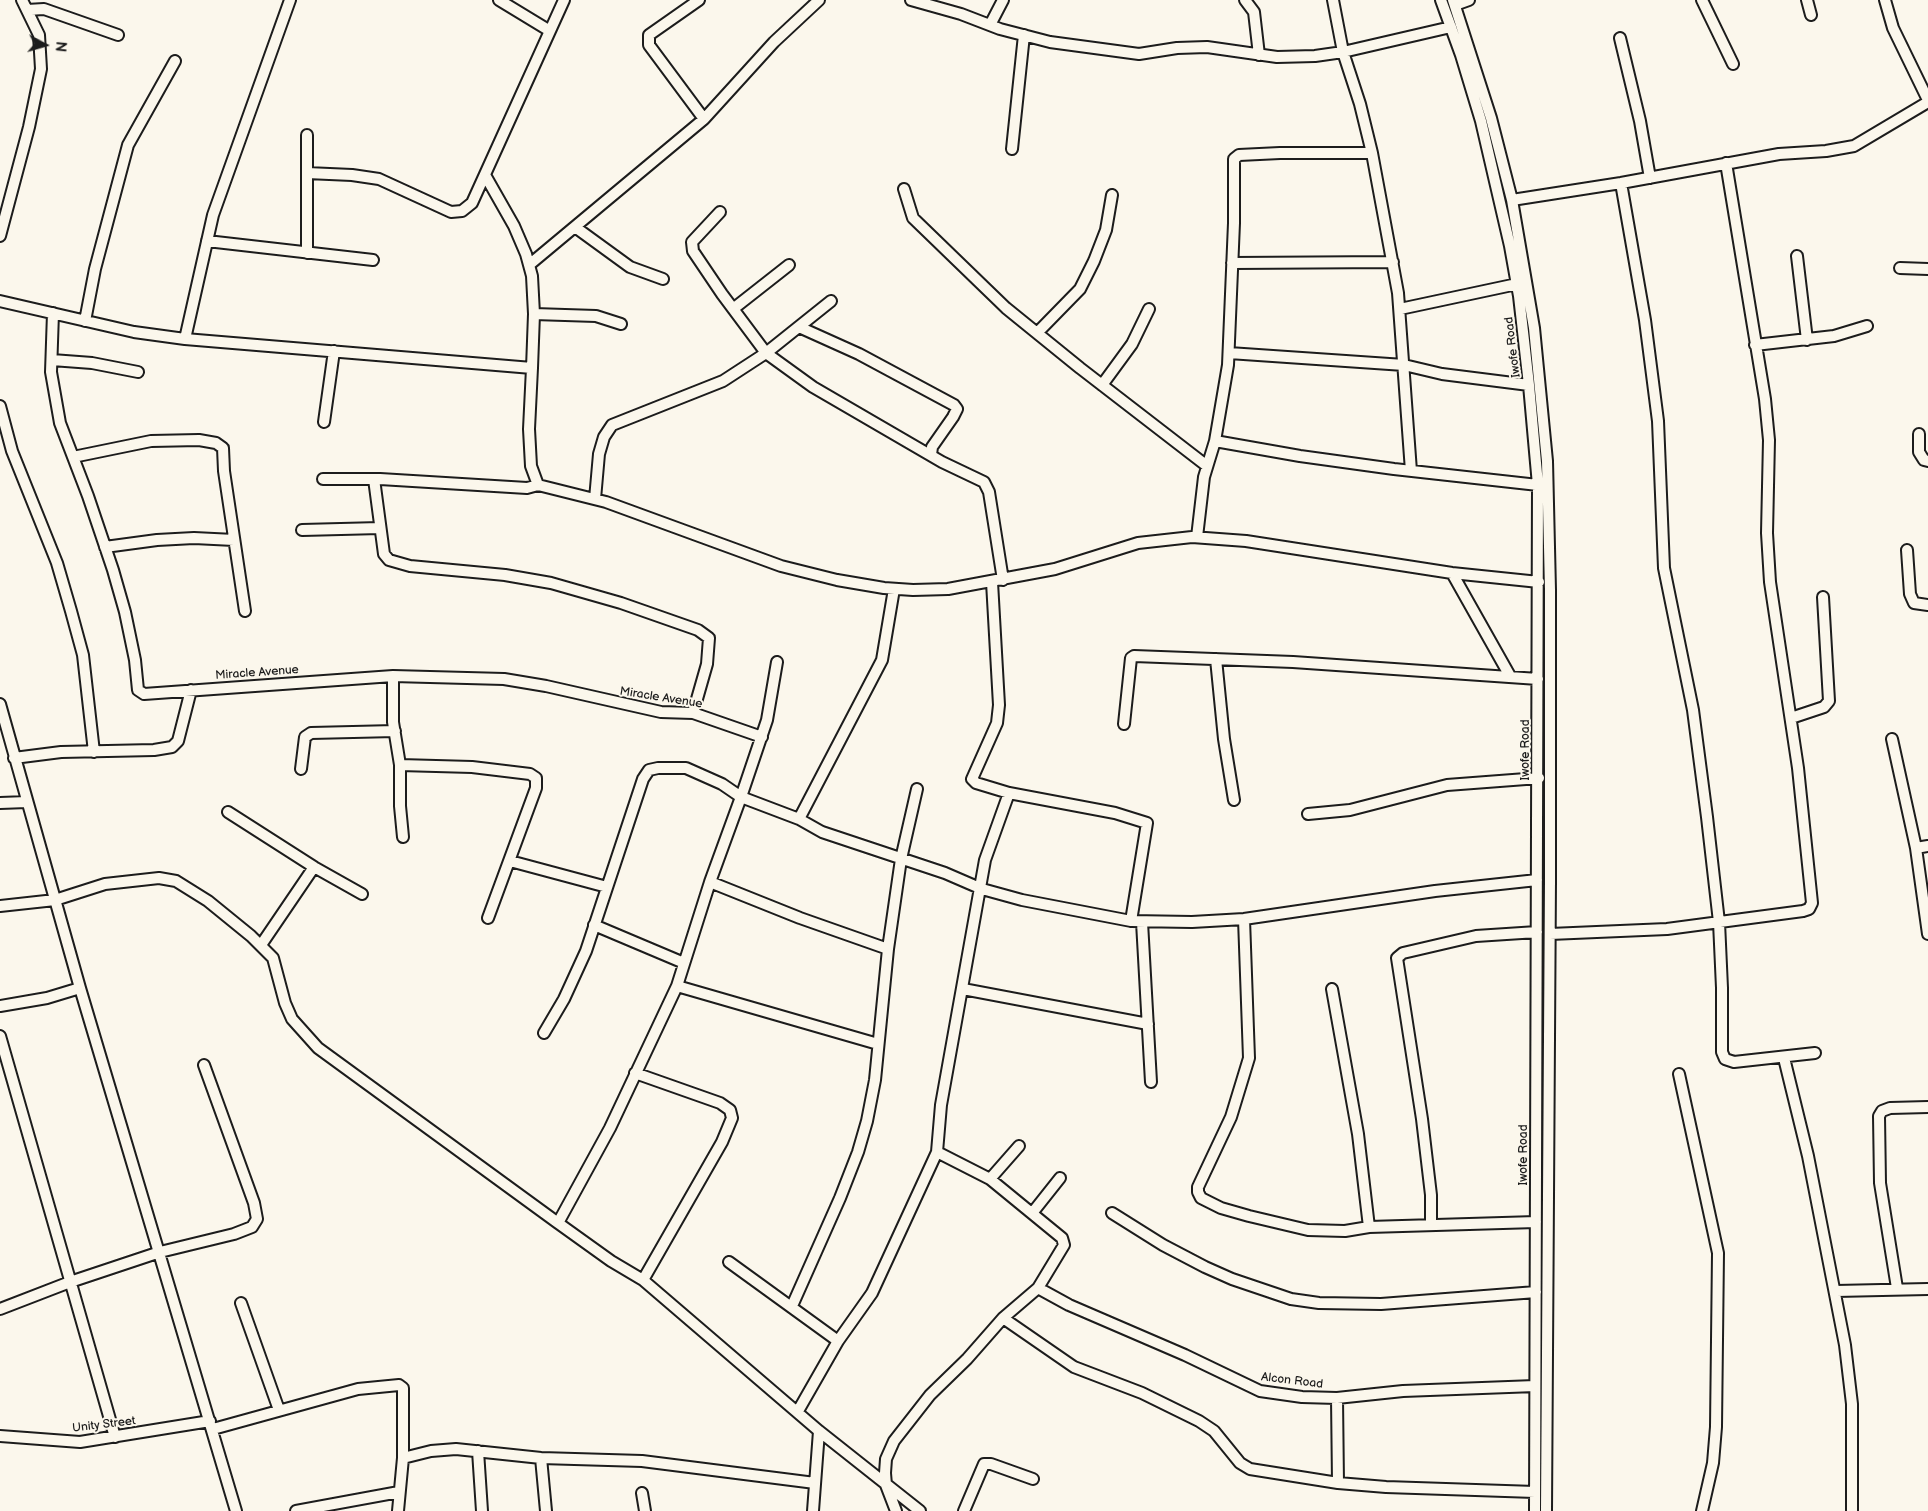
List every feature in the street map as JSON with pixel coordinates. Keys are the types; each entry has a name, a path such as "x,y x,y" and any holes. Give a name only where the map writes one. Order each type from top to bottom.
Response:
{"street":[{"path":"185,338 213,215 290,0"},
{"path":"499,0 550,32"},
{"path":"307,173 352,175 379,180 452,212 462,211 472,203 564,0"},
{"path":"698,0 649,35 649,44 704,119"},
{"path":"529,265 704,119 774,42 819,0"},
{"path":"911,0 1024,36 1067,45 1139,54 1177,48 1207,47 1277,57 1315,56 1343,52 1451,27"},
{"path":"990,26 1003,0"},
{"path":"1245,0 1254,12 1259,55"},
{"path":"1333,0 1343,52 1360,104 1372,153 1393,262 1400,309 1411,471"},
{"name":"Iwofe Road","path":"1441,0 1480,121 1501,202 1517,284 1530,385 1538,485 1535,1511"},
{"path":"1454,3 1469,0"},
{"path":"1702,0 1733,64"},
{"path":"1807,0 1811,15"},
{"path":"1512,200 1622,183 1779,154 1826,151 1854,146 1928,101 1893,28 1885,0"},
{"name":"Iwofe Road","path":"1454,3 1491,118 1512,200 1533,320 1544,413 1548,486 1550,590 1546,1511"},
{"path":"24,5 44,8 118,35"},
{"path":"0,236 29,127 41,69 39,35 24,5"},
{"path":"1012,149 1024,36"},
{"path":"1620,38 1640,121 1650,178"},
{"path":"85,321 95,269 128,145 175,61"},
{"path":"307,135 307,253"},
{"path":"1197,537 1199,507 1207,466 1215,441 1229,353 1234,159 1239,155 1280,153 1372,153"},
{"path":"1550,934 1624,932 1719,922 1803,911 1810,909 1812,903 1807,843 1791,718 1770,582 1767,533 1769,440 1765,399 1726,163"},
{"path":"484,175 514,226 532,276 534,314 528,429 531,466 538,485"},
{"path":"1622,183 1645,320 1658,421 1664,568 1693,710 1719,922 1722,1052 1725,1059 1734,1062 1784,1058 1815,1053"},
{"path":"904,189 913,218 1006,308 1207,466"},
{"path":"1037,333 1080,290 1106,230 1112,195"},
{"path":"720,212 691,246 733,309 766,353 814,387 931,455 984,482 989,492 1003,580"},
{"path":"575,227 630,267 664,279"},
{"path":"207,241 373,260"},
{"path":"1797,256 1807,340"},
{"path":"1232,263 1393,262"},
{"path":"733,309 789,265"},
{"path":"1900,268 1928,268"},
{"path":"1400,309 1517,284"},
{"path":"0,301 134,332 532,368"},
{"path":"595,499 599,454 604,437 612,425 723,381 766,353 831,301"},
{"path":"1102,385 1132,344 1149,310"},
{"name":"Miracle Avenue","path":"53,313 51,372 60,424 105,547 125,612 135,660 138,690 149,694 393,676 504,679 546,686 661,712 693,713 762,737"},
{"path":"534,314 596,316 621,324"},
{"path":"1755,345 1834,336 1867,326"},
{"path":"799,328 859,354 954,405 957,409 954,417 932,447 931,455"},
{"path":"324,422 334,351"},
{"path":"1229,353 1404,365 1442,374 1530,385"},
{"path":"52,360 92,363 138,372"},
{"path":"0,406 12,451 57,563 83,655 94,752"},
{"path":"1532,415 1544,413"},
{"path":"1919,434 1919,452 1924,460 1928,461"},
{"path":"73,457 151,441 200,440 216,443 223,448 244,611"},
{"path":"1215,441 1300,456 1538,485"},
{"path":"323,479 374,479 526,488 538,485 638,512 781,566 838,580 894,589 948,589 992,582 1055,569 1138,544 1197,537 1246,541 1452,572 1539,582"},
{"path":"374,479 384,554 389,560 410,566 506,575 551,583 621,603 698,630 709,638 707,664 693,713"},
{"path":"302,530 380,528"},
{"path":"105,547 166,539 234,540"},
{"path":"1908,550 1910,594 1914,604 1928,605"},
{"path":"1452,572 1510,676"},
{"path":"992,582 999,705 997,723 972,779 976,783 1009,793 1115,813 1147,822 1131,921"},
{"path":"799,820 882,660 894,589"},
{"path":"1791,718 1824,707 1829,701 1823,597"},
{"path":"1124,724 1131,658 1134,656 1216,659 1538,679"},
{"path":"1216,659 1224,740 1234,800"},
{"path":"558,1223 602,1144 677,986 710,882 762,737 767,720 777,662"},
{"path":"393,676 403,837"},
{"path":"14,758 61,752 154,750 172,747 178,741 191,690"},
{"path":"0,704 2,718 80,988 212,1425 236,1511"},
{"path":"301,769 305,737 311,733 395,731"},
{"path":"1892,739 1916,848 1928,934"},
{"path":"400,765 472,767 534,776 536,788 488,918"},
{"path":"544,1032 564,999 586,951 643,779 649,770 674,766 686,768 722,784 741,798 799,820 822,832 982,889 1022,900 1131,921 1244,919 1435,891 1537,880"},
{"path":"1308,814 1350,810 1447,785 1538,778"},
{"path":"792,1306 858,1152 875,1080 888,949 901,859 917,789"},
{"path":"798,1411 838,1341 872,1293 937,1152 942,1106 982,889 985,860 1009,793"},
{"path":"0,802 27,802"},
{"path":"228,812 362,894"},
{"path":"1916,848 1928,846"},
{"path":"510,861 606,887"},
{"path":"261,945 314,866"},
{"path":"0,906 55,900 105,884 159,878 176,881 208,901 261,945 273,958 284,1002 292,1019 318,1048 606,1258 642,1280 798,1411 819,1431 920,1511"},
{"path":"710,882 800,918 888,949"},
{"path":"1244,919 1249,1058 1232,1117 1198,1187 1199,1195 1221,1208 1308,1230 1345,1231 1369,1227 1536,1222"},
{"path":"1142,922 1151,1082"},
{"path":"594,925 684,963"},
{"path":"1430,1225 1431,1196 1422,1119 1397,958 1402,953 1476,936 1536,932"},
{"path":"677,986 878,1044"},
{"path":"0,1006 47,998 80,988"},
{"path":"963,989 1148,1024"},
{"path":"1332,989 1358,1134 1369,1227"},
{"path":"0,1036 115,1437"},
{"path":"1784,1058 1808,1156 1836,1291 1852,1404 1852,1511"},
{"path":"0,1309 70,1282 160,1252 234,1234 252,1227 257,1219 254,1203 204,1065"},
{"path":"635,1073 720,1104 732,1114 722,1142 642,1280"},
{"path":"1679,1074 1718,1253 1716,1428 1713,1463 1702,1511"},
{"path":"1897,1288 1880,1183 1879,1116 1882,1111 1890,1108 1928,1107"},
{"path":"990,1179 1019,1146"},
{"path":"896,1511 886,1485 886,1459 902,1428 930,1395 968,1359 1003,1318 1038,1288 1064,1245 1064,1241 1033,1212 990,1179 937,1152"},
{"path":"1033,1212 1060,1178"},
{"path":"1112,1213 1162,1245 1205,1267 1232,1279 1291,1299 1319,1303 1381,1304 1536,1292"},
{"path":"729,1262 838,1341"},
{"name":"Alcon Road","path":"1038,1288 1069,1305 1185,1355 1246,1386 1260,1391 1302,1397 1337,1398 1403,1391 1535,1386"},
{"path":"1836,1291 1897,1288 1928,1289"},
{"path":"241,1303 279,1410"},
{"path":"1003,1318 1074,1367 1142,1393 1199,1421 1214,1431 1240,1463 1250,1469 1338,1483 1434,1490 1535,1492"},
{"name":"Unity Street","path":"0,1436 80,1442 212,1425 358,1389 399,1385 403,1388 403,1458"},
{"path":"1337,1398 1338,1483"},
{"path":"813,1511 819,1431"},
{"path":"398,1511 403,1458 431,1451 456,1449 541,1458 651,1462 815,1482"},
{"path":"478,1451 482,1511"},
{"path":"541,1458 546,1511"},
{"path":"964,1511 984,1464 991,1464 1033,1479"},
{"path":"296,1511 399,1492"},
{"path":"642,1493 645,1511"}]}
